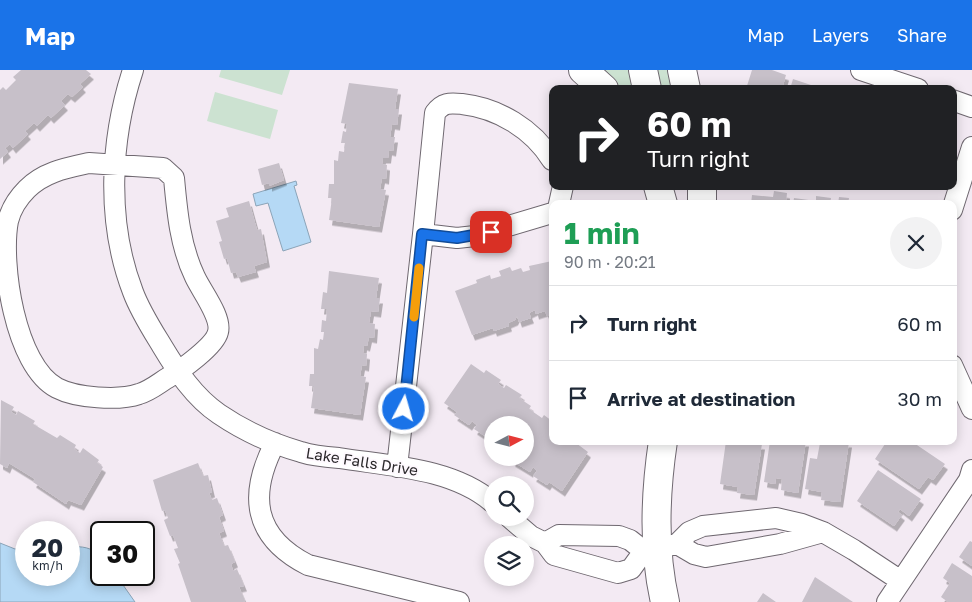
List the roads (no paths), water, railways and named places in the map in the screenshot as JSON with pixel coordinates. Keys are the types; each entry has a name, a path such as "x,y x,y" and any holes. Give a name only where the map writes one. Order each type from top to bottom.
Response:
{"street":[{"name":"Lake Falls Drive","path":"133,70 124,100 117,136 115,164 117,224 132,291 177,372 196,394 218,414 275,443 303,453 397,467 454,480 484,495"},
{"path":"583,70 600,85"},
{"path":"643,70 646,85"},
{"path":"682,70 685,85"},
{"path":"861,70 906,85"},
{"path":"957,102 972,107"},
{"path":"397,467 435,113 440,106 447,103 471,105 494,112 514,123 533,137 549,156"},
{"path":"955,200 972,147"},
{"path":"89,163 115,164 163,168 171,173 174,178 184,246 194,276 217,317 219,325 215,339 177,372 138,395 98,397 56,388 30,358 9,298 5,268 6,236 8,221 13,207 26,190 37,180 50,173 89,163"},
{"path":"422,234 457,238 476,236 549,214"},
{"path":"957,375 968,396 972,409"},
{"path":"275,443 261,474 258,496 260,511 266,529 277,544 291,557 308,565 459,602"},
{"path":"663,445 657,499 659,548 665,602"},
{"path":"887,602 969,480 972,470"},
{"path":"519,526 531,536 545,543 554,555 618,573 631,569 659,548 703,526 776,518 802,524 823,532 901,581"},
{"path":"545,543 559,535 619,536 659,548 706,557 780,544 823,532"}],"water":[{"path":"296,181 297,185 294,186 311,242 283,251 268,203 256,206 253,194"},
{"path":"0,543 15,549 15,586 80,586 80,547 82,547 90,549 90,586 124,586 135,602 0,602"}]}
